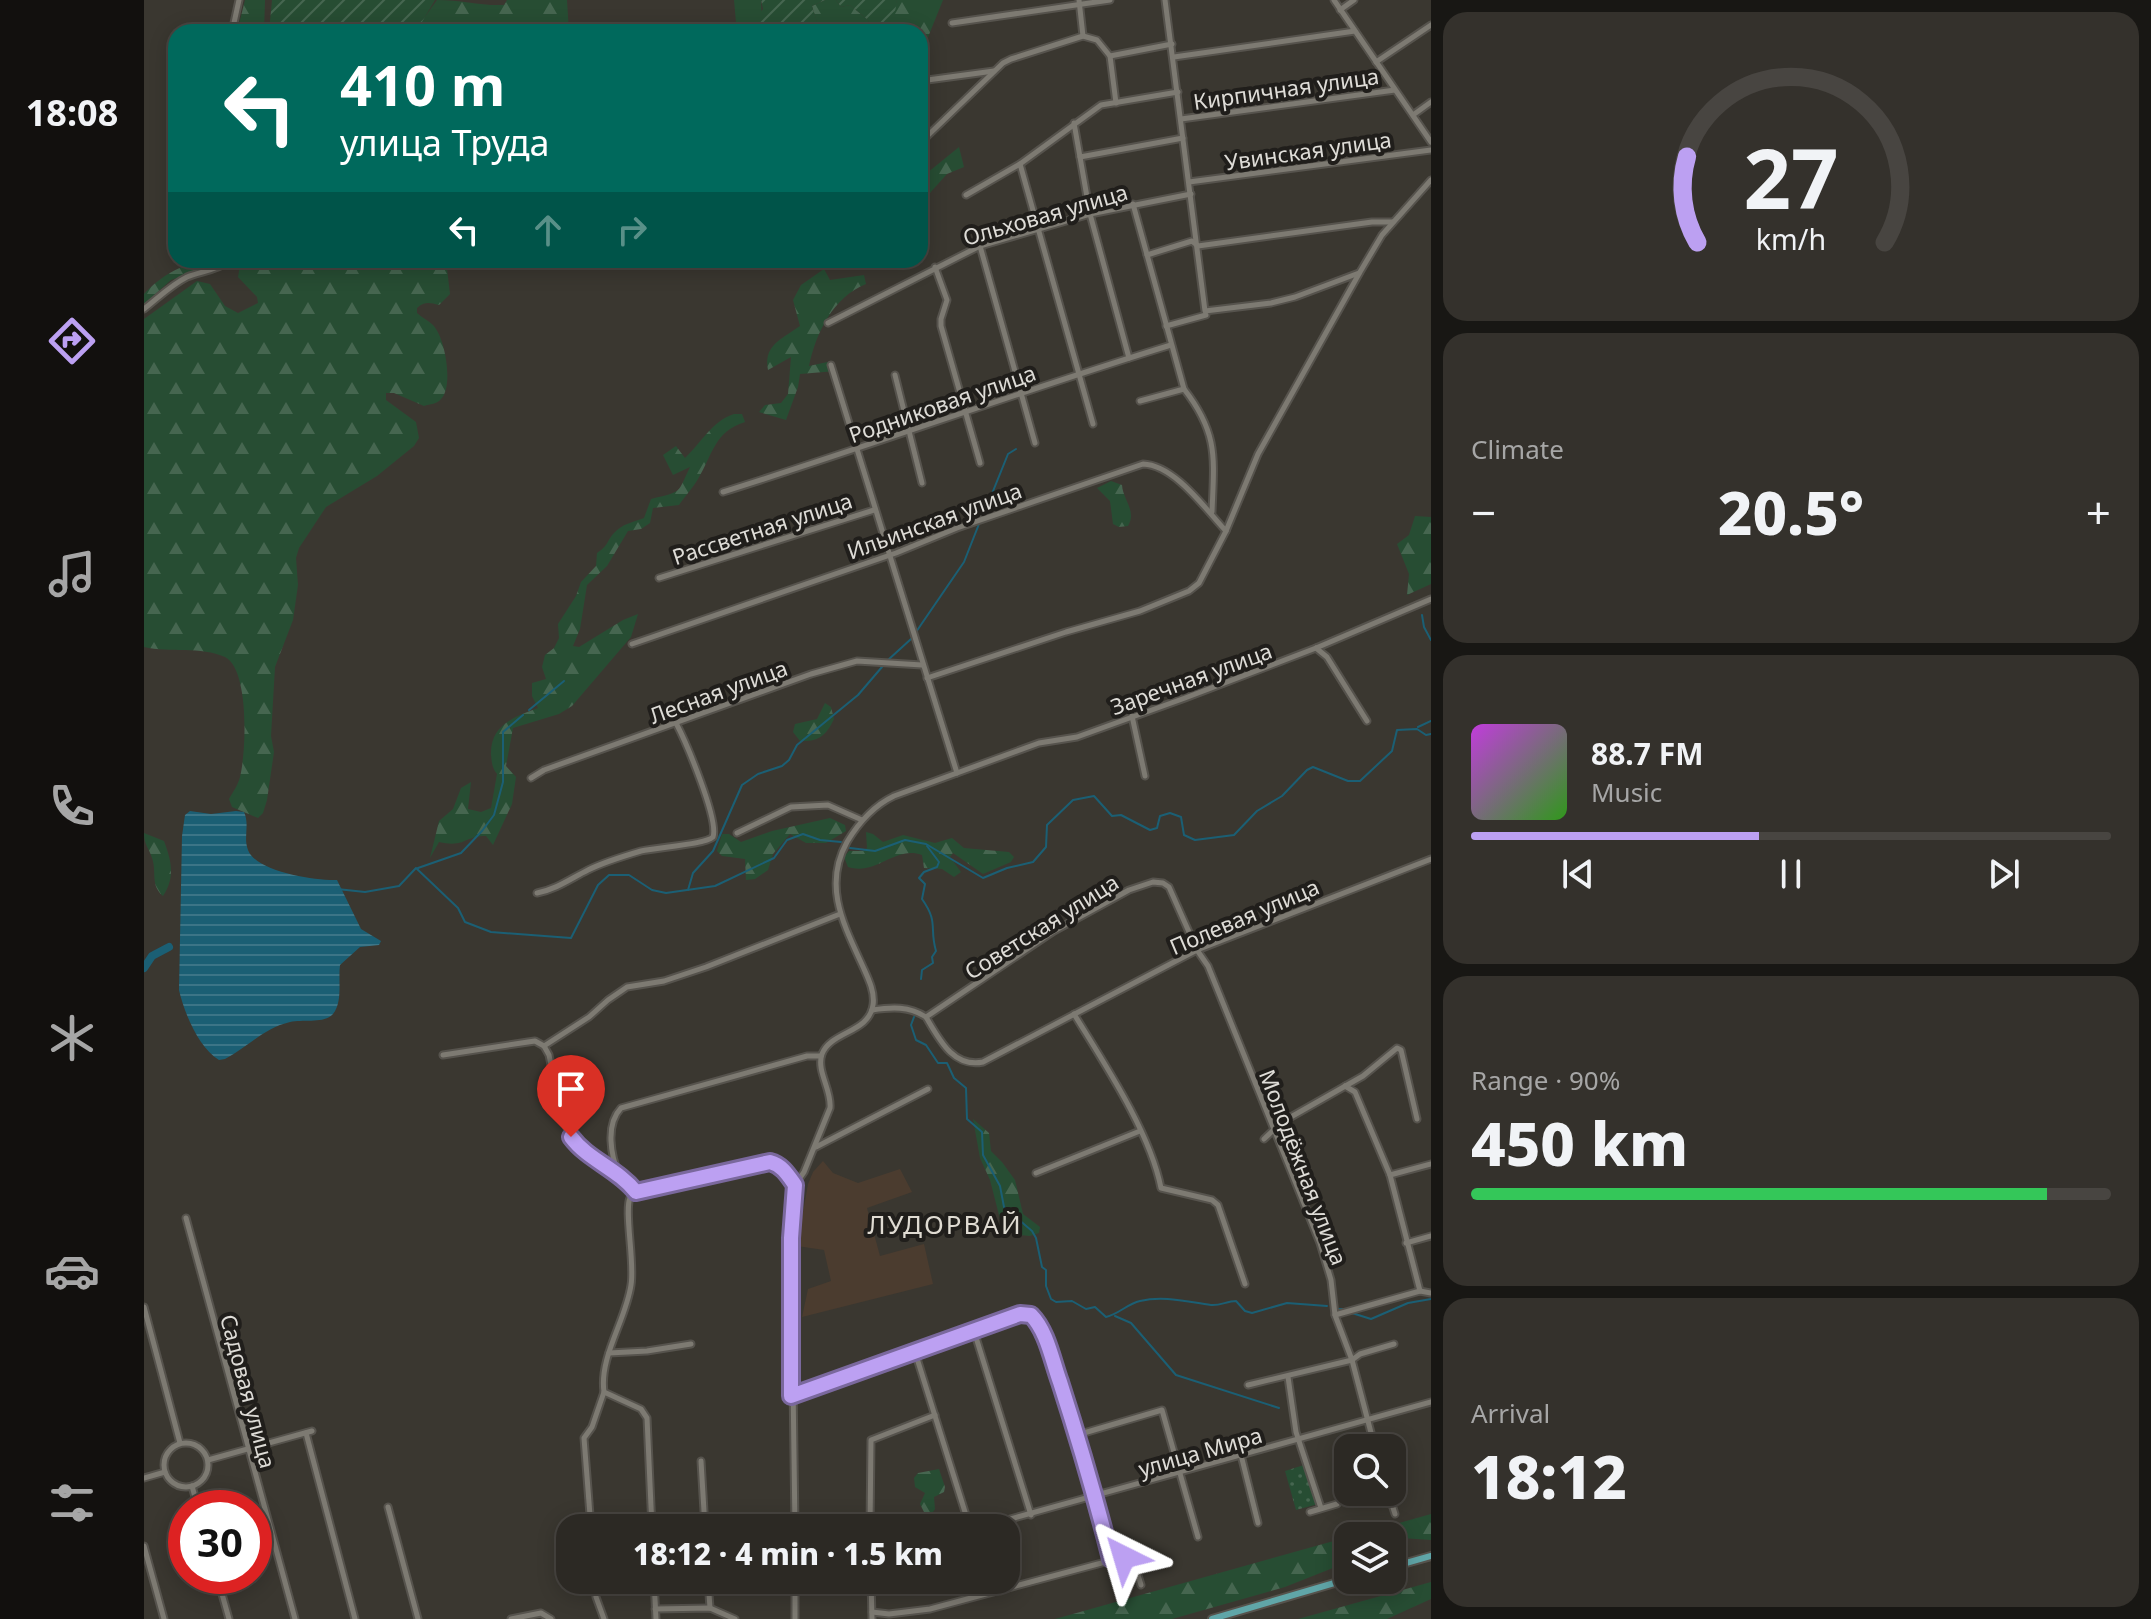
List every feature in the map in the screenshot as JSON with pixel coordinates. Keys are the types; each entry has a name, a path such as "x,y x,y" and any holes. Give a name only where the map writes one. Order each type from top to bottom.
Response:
{"main road":[{"path":"1406,1564 1430,1558"},
{"path":"1212,1619 1334,1583"}],"street":[{"path":"234,24 239,0"},
{"path":"952,23 1079,2 1110,0"},
{"path":"1165,0 1206,313"},
{"path":"1334,0 1431,142"},
{"path":"1340,10 1354,0"},
{"path":"1079,2 1083,36"},
{"path":"1376,62 1431,25"},
{"path":"1174,57 1355,31"},
{"path":"928,135 1011,59 1083,36 1097,40 1110,56 1116,103"},
{"path":"1110,56 1172,44"},
{"path":"928,80 995,71"},
{"name":"Кирпичная улица","path":"1181,119 1395,90"},
{"path":"966,195 1020,164 1101,105 1178,92"},
{"path":"1413,115 1431,102"},
{"path":"1074,123 1090,214 1129,358"},
{"path":"1080,157 1183,138"},
{"name":"Увинская улица","path":"1189,182 1431,150"},
{"path":"1020,164 1093,424"},
{"path":"927,678 1140,611 1189,591 1205,575 1258,454 1360,272 1382,235 1431,180"},
{"name":"Ольховая улица","path":"828,323 980,246 1090,214 1191,194"},
{"path":"1133,204 1184,389 1199,408 1214,450 1212,513"},
{"path":"1147,255 1192,241 1198,246 1372,222 1394,222"},
{"path":"980,246 1035,443"},
{"path":"935,267 947,300 941,326 980,463"},
{"path":"144,309 176,283 218,268"},
{"path":"1166,326 1206,313 1295,297 1360,272"},
{"name":"Родниковая улица","path":"723,492 857,450 1020,392 1171,345"},
{"path":"831,365 957,773"},
{"path":"895,375 922,483"},
{"path":"1140,401 1184,389"},
{"name":"Ильинская улица","path":"632,644 1146,463 1166,473 1191,492 1226,531"},
{"name":"Рассветная улица","path":"659,578 874,510"},
{"name":"Заречная улица","path":"841,914 835,896 835,879 843,848 862,820 883,801 1039,743 1077,737 1316,648 1431,599"},
{"path":"1316,648 1327,657 1367,721"},
{"name":"Лесная улица","path":"531,778 544,770 811,674 857,661 922,665"},
{"path":"1132,716 1145,776"},
{"path":"537,893 637,852 664,845 704,842 713,837 715,823 689,748 676,723"},
{"path":"737,833 791,807 828,805 862,820"},
{"name":"Полевая улица","path":"926,1017 954,1056 977,1063 1197,950 1431,859"},
{"name":"Советская улица","path":"926,1017 1054,931 1129,890 1158,882 1166,884 1174,893"},
{"name":"Молодёжная улица","path":"1174,893 1197,950 1208,966 1320,1243 1331,1280 1335,1315 1352,1360 1370,1434"},
{"path":"544,1046 589,1017 627,987 664,981 706,967 841,914 871,989 872,1010 864,1022 829,1045 821,1056 821,1069 831,1103 815,1147 795,1185 791,1238 795,1514"},
{"path":"872,1010 901,1008 926,1017"},
{"path":"1074,1014 1140,1131 1157,1170 1161,1188 1212,1200 1218,1205 1245,1284"},
{"path":"443,1055 535,1041 544,1046 571,1137 586,1153 619,1175 636,1192"},
{"path":"1264,1139 1273,1130 1373,1069 1381,1058 1397,1048 1401,1050 1417,1119"},
{"path":"619,1175 612,1157 612,1127 613,1119 621,1108 807,1056 821,1056"},
{"path":"1344,1086 1355,1092 1390,1175 1420,1291"},
{"path":"815,1147 928,1089"},
{"path":"1036,1173 1140,1131"},
{"path":"590,1514 584,1438 592,1427 604,1392 609,1353 631,1288 633,1256 628,1206 636,1192 770,1162 779,1165 795,1185"},
{"path":"1390,1175 1431,1164"},
{"name":"Садовая улица","path":"186,1218 295,1619"},
{"path":"1406,1243 1431,1236"},
{"path":"1335,1315 1420,1291 1431,1293"},
{"path":"144,1307 180,1443"},
{"path":"791,1396 1020,1314 1028,1314 1040,1326 1077,1435 1111,1559"},
{"path":"974,1331 1031,1515"},
{"path":"609,1353 691,1344"},
{"path":"1248,1385 1352,1360 1360,1354 1394,1344"},
{"path":"915,1352 966,1514"},
{"path":"1288,1377 1300,1440 1321,1508"},
{"path":"604,1392 641,1409 647,1418 651,1514"},
{"name":"улица Мира","path":"1020,1518 1431,1402"},
{"path":"1077,1435 1162,1410 1198,1537"},
{"path":"870,1514 869,1442 874,1437 935,1415"},
{"path":"208,1460 309,1432 355,1619"},
{"path":"180,1443 200,1448 208,1460 206,1473 192,1486 173,1483 165,1472 168,1451 180,1443"},
{"path":"1241,1455 1258,1523"},
{"path":"701,1461 704,1514"},
{"path":"144,1478 165,1472"},
{"path":"192,1486 193,1490"},
{"path":"1310,1512 1334,1505"},
{"path":"1392,1506 1395,1514"},
{"path":"388,1507 418,1619"},
{"path":"144,1546 164,1619"},
{"path":"871,1594 872,1615 930,1609 1128,1557 1133,1560 1141,1585"},
{"path":"222,1594 229,1619"},
{"path":"596,1594 604,1619"},
{"path":"654,1594 656,1619"},
{"path":"709,1594 710,1608"},
{"path":"795,1594 795,1619"},
{"path":"655,1609 710,1608 735,1619"},
{"path":"511,1619 541,1613 551,1619"}],"shaded area":[{"path":"823,1161 833,1173 858,1183 900,1169 912,1192 867,1208 880,1256 924,1244 933,1284 802,1317 808,1289 831,1281 824,1250 797,1246 808,1184"}],"green space":[{"path":"245,0 265,0 264,24 239,24"},
{"path":"272,0 435,0 421,24 270,24"},
{"path":"437,0 504,5 507,0 567,0 568,24 420,24"},
{"path":"734,0 761,0 762,24 736,22"},
{"path":"761,0 825,0 812,6 818,24 760,24 758,15 763,9"},
{"path":"825,0 836,0 841,7 850,5 869,24 818,24 812,6"},
{"path":"836,0 897,0 888,24 869,24 850,5 841,7"},
{"path":"897,0 943,0 928,37 928,24 890,24"},
{"path":"959,147 964,167 947,174 928,195 928,172"},
{"path":"179,268 204,268 171,280 144,304 144,294 164,276"},
{"path":"240,268 447,268 450,294 439,305 425,303 417,308 417,313 431,323 441,340 447,373 445,393 435,403 424,406 394,393 386,393 386,400 416,422 419,438 414,446 377,476 326,507 299,548 293,620 275,667 271,736 274,752 267,800 258,818 232,807 229,799 240,777 244,750 242,694 233,665 216,654 144,647 144,319 197,281 210,284 225,306 238,313 258,303 257,297 238,277"},
{"path":"824,269 830,280 864,275 866,284 835,307 816,341 809,366 832,361 836,371 800,374 786,420 759,412 765,405 781,403 788,394 791,357 768,370 768,354 775,344 800,326 793,300 801,285"},
{"path":"734,414 742,414 745,422 720,438 696,482 679,505 653,508 650,523 641,529 628,531 607,566 587,585 580,629 573,646 579,647 638,614 631,637 572,706 559,714 513,728 506,766 516,777 512,804 493,845 486,836 454,844 439,842 430,858 439,821 453,809 461,788 471,782 468,809 481,812 491,808 497,774 491,755 495,736 512,719 538,708 532,696 532,683 546,679 542,667 545,655 554,648 559,638 558,624 581,582 596,566 597,553 617,530 644,518 651,499 680,487 690,467 673,475 663,455 676,446 685,458 713,427"},
{"path":"1111,481 1122,485 1131,515 1128,526 1113,524 1110,501 1097,488"},
{"path":"1415,516 1431,517 1431,584 1407,595 1409,574 1397,544 1409,535"},
{"path":"825,703 831,707 834,719 828,730 817,739 800,741 793,732 795,724 817,719"},
{"path":"830,818 845,825 846,831 826,843 806,843 790,834 773,854 768,870 755,879 746,880 745,859 722,856 717,851 722,834 729,834 741,842 772,831"},
{"path":"866,832 883,842 903,835 935,843 952,838 964,848 1009,852 1014,857 1011,862 983,874 953,853 950,857 961,872 954,877 942,869 924,868 922,855 912,853 868,868 848,867 844,857 849,851 867,848"},
{"path":"144,833 164,841 169,855 170,882 163,896 155,883"},
{"path":"973,1119 989,1133 991,1151 1015,1180 1023,1214 1040,1227 1039,1233 1020,1235 1000,1219 990,1180 980,1158"},
{"path":"1307,1464 1318,1504 1296,1510 1285,1471"},
{"path":"939,1469 945,1487 944,1492 934,1497 933,1512 925,1514 920,1504 925,1493 915,1487 914,1478 918,1473"},
{"path":"1431,1514 1431,1540 1406,1538 1406,1522 1403,1522"},
{"path":"1334,1541 1334,1568 1285,1587 1172,1619 1055,1619"},
{"path":"1431,1582 1431,1599 1387,1619 1298,1619 1388,1594 1406,1594 1406,1589"}],"water":[{"path":"190,811 211,814 244,812 247,845 253,858 288,874 337,880 361,929 381,941 379,945 360,947 340,965 338,1003 329,1017 281,1025 219,1060 198,1038 179,990 182,836 185,815"}],"waterway":[{"path":"983,516 1008,454 1016,449"},
{"path":"916,632 964,562 979,524"},
{"path":"1422,615 1431,640"},
{"path":"888,660 911,639"},
{"path":"688,890 693,873 713,851 742,785 758,774 782,766 797,745 858,695 882,667"},
{"path":"529,710 564,681"},
{"path":"418,868 461,853 494,815 503,782 503,732 523,715"},
{"path":"1418,727 1431,721"},
{"name":"ЛУДОРВАЙ","path":"850,848 875,851 905,840 926,844 983,878 1033,862 1046,847 1047,825 1073,800 1094,796 1112,816 1121,815 1150,830 1157,828 1160,816 1170,813 1181,817 1184,835 1195,840 1234,835 1257,811 1282,796 1307,770 1313,767 1348,781 1360,781 1392,751 1397,730 1417,729 1426,735 1431,734"},
{"name":"ЛУДОРВАЙ","path":"337,889 365,892 399,886 416,868 458,908 465,922 491,932 571,938 598,885 609,875 629,875 652,890 666,893 715,886 774,858 787,840 803,834 841,842"},
{"path":"921,979 922,970 933,963 932,957 936,951 932,920 922,899 925,884 919,878 924,872 937,867 939,862 927,846"},
{"name":"ЛУДОРВАЙ","path":"144,968 152,956 169,947"},
{"path":"914,1017 911,1025 916,1040 926,1045 938,1063 947,1063 954,1078 966,1088 967,1119 982,1132 983,1155 1000,1186 1004,1207 1036,1238 1051,1299 1056,1302 1072,1301 1086,1309 1095,1307 1106,1317 1135,1302 1149,1299 1214,1305 1236,1301 1245,1311 1252,1313 1287,1303 1327,1306"},
{"path":"1352,1313 1371,1319 1408,1303 1431,1299"},
{"path":"1115,1316 1131,1323 1176,1375 1279,1408"}],"district":[{"name":"ЛУДОРВАЙ","path":"945,1224"}],"route":[{"path":"571,1137 586,1153 619,1175 636,1192 770,1162 785,1171 795,1185 791,1238 791,1396 1020,1314 1031,1315 1040,1326 1077,1435 1111,1559 1124,1557"}]}
